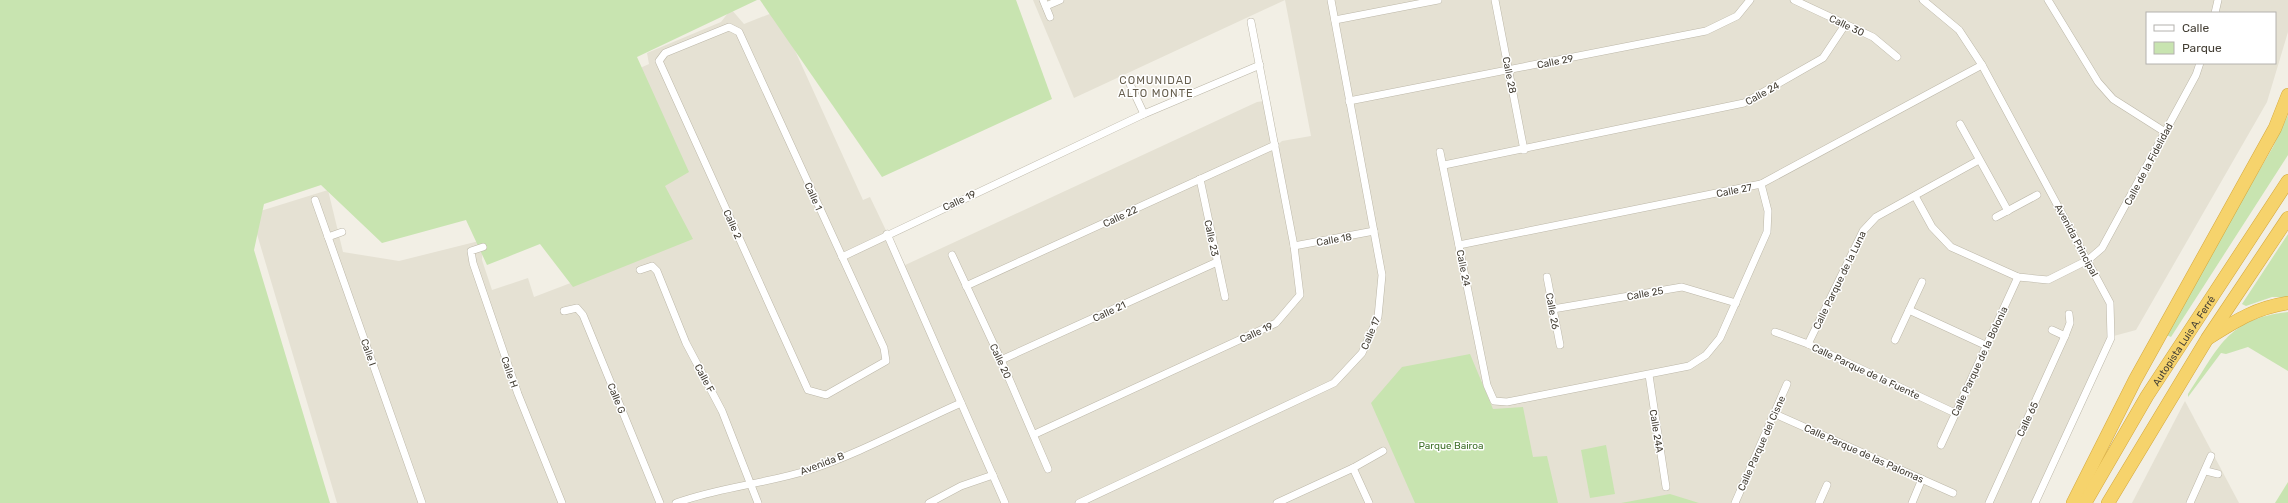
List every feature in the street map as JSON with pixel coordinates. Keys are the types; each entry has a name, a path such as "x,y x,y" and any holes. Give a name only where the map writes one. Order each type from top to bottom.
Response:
{"highway":[{"path":"2073,503 2135,380 2275,128 2288,95"},
{"name":"Autopista Luis A. Ferré","path":"2085,503 2147,396 2288,181"},
{"name":"Autopista Luis A. Ferré","path":"2108,503 2207,339 2288,218"},
{"path":"2207,339 2246,315 2268,306 2288,303"}],"street":[{"path":"1050,16 1045,3 1060,0"},
{"name":"Calle 17","path":"1079,503 1334,383 1362,353 1378,317 1382,275 1331,0"},
{"path":"1335,20 1438,0"},
{"name":"Calle 28","path":"1495,0 1524,150"},
{"name":"Calle 29","path":"1349,100 1706,31 1737,16 1750,0"},
{"name":"Calle 30","path":"1794,0 1873,37 1897,57"},
{"name":"Avenida Principal","path":"1922,0 1959,30 1982,65 2110,303 2110,338 2035,503"},
{"path":"2048,0 2098,82 2113,99 2165,132"},
{"path":"2215,12 2218,0"},
{"name":"Calle 19","path":"1035,434 1276,323 1300,296 1294,246 1251,22"},
{"name":"Calle 24","path":"1761,184 1768,211 1767,232 1720,338 1706,355 1689,366 1649,375 1507,402 1494,401 1486,385 1444,165 1524,150 1744,103 1823,58 1845,25"},
{"name":"Calle 2","path":"739,32 729,27 665,53 659,60 808,390 826,395 886,361"},
{"name":"Calle 1","path":"739,32 884,348 886,361"},
{"name":"Calle de la Fidelidad","path":"1915,196 1932,227 1951,247 2018,277 2048,280 2088,260 2102,248 2196,75 2200,64"},
{"name":"Calle 27","path":"1459,245 1761,184 1982,65"},
{"name":"Calle 19","path":"842,257 900,228 1144,114 1260,66"},
{"path":"1128,82 1144,114"},
{"path":"1960,124 2008,211"},
{"name":"Calle 22","path":"966,286 1275,146"},
{"path":"1440,152 1444,165"},
{"name":"Calle Parque de la Luna","path":"1808,344 1863,231 1876,217 1979,160"},
{"name":"Calle 23","path":"1200,179 1224,297"},
{"path":"1996,217 2038,195"},
{"name":"Calle I","path":"315,200 422,503"},
{"name":"Calle 18","path":"1294,246 1374,231"},
{"path":"328,237 342,232"},
{"path":"888,234 1005,503"},
{"name":"Calle H","path":"483,247 471,251 473,263 518,394 562,503"},
{"name":"Calle 20","path":"952,255 1035,434 1048,469"},
{"name":"Calle 21","path":"1001,360 1217,262"},
{"name":"Calle F","path":"640,270 652,266 657,271 686,343 722,410 758,503"},
{"name":"Calle 26","path":"1547,277 1560,345"},
{"name":"Calle Parque de la Bolonia","path":"1941,445 1985,345 2018,277"},
{"path":"1895,340 1922,282"},
{"name":"Calle 25","path":"1553,309 1682,287 1736,303"},
{"name":"Calle G","path":"564,311 577,308 583,315 660,503"},
{"path":"1909,310 1985,345"},
{"name":"Calle 65","path":"1989,503 2065,336 2070,323 2069,314"},
{"path":"2052,330 2065,336"},
{"name":"Calle Parque de la Fuente","path":"1776,332 1808,344 1955,413"},
{"name":"Calle 24A","path":"1649,375 1666,486"},
{"name":"Calle Parque del Cisne","path":"1735,503 1776,414 1787,384"},
{"name":"Avenida B","path":"676,503 702,494 751,485 826,464 961,403"},
{"name":"Calle Parque de las Palomas","path":"1776,414 1953,493"},
{"path":"1277,503 1353,468 1383,451"},
{"path":"2190,503 2206,471 2211,456"},
{"path":"1353,468 1369,503"},
{"path":"2206,471 2218,474"},
{"path":"928,503 961,486 993,475"},
{"path":"1912,503 1922,479"},
{"path":"1819,503 1827,485"}],"shaded area":[{"path":"1033,0 1285,0 1074,98"},
{"path":"1285,0 2288,0 2288,32 2267,102 2136,330 2110,337 2035,503 337,503 251,214 328,190 343,252 399,261 483,240 482,260 492,290 528,278 534,297 688,238 593,89 649,64 647,53 721,22 731,9 744,24 777,11 863,200 870,197 903,266 1257,102 1264,101 1273,149 1282,141 1311,136"},
{"path":"2185,401 2239,503 2132,503"}],"green space":[{"path":"0,0 757,0 637,57 689,172 665,186 693,239 573,287 540,244 487,265 466,220 382,243 321,185 264,204 254,250 330,503 0,503"},
{"path":"760,0 1016,0 1052,99 882,177"},
{"path":"2288,115 2288,155 2171,337 2164,334 2273,147"},
{"path":"2288,234 2288,297 2272,297 2246,306 2242,304"},
{"path":"2288,312 2288,371 2248,347 2226,354 2221,353 2188,397 2188,394 2226,338 2237,329 2251,321"},
{"name":"Parque Bairoa","path":"1470,354 1493,409 1523,407 1533,457 1547,456 1558,503 1415,503 1371,403 1402,367"},
{"path":"1606,445 1615,494 1590,498 1581,450"},
{"path":"2288,482 2288,503 2275,503"},
{"path":"1670,494 1699,503 1621,503"}],"district":[{"name":"COMUNIDAD ALTO MONTE","path":"1156,86"}]}
